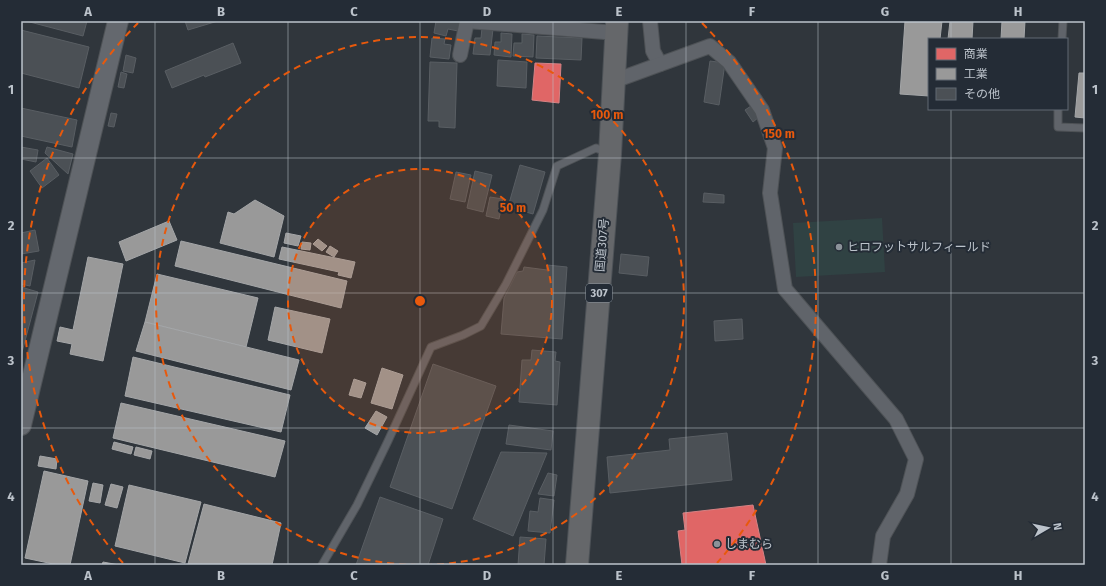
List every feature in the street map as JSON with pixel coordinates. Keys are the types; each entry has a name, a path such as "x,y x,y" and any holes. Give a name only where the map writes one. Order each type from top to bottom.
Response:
{"highway":[{"name":"国道307号","path":"577,565 610,154 617,27"}],"street":[{"path":"21,425 26,389 118,21"},
{"path":"460,55 467,21 617,27"},
{"path":"650,21 653,51 660,64"},
{"path":"614,81 710,46 729,62 762,110 775,148 770,193 785,289 896,419 916,459 908,494 883,536 879,565"}],"lane":[{"path":"1062,38 1063,21"},
{"path":"1058,110 1058,127 1085,128"},
{"path":"322,565 357,505 388,441 430,347 463,335 480,326 506,284 543,210 557,166 596,148 610,154"}],"shaded area":[{"name":"ヒロフットサルフィールド","path":"882,218 885,272 796,277 793,223"}],"building: 商業":[{"path":"535,63 561,64 559,103 532,100"},
{"path":"753,505 766,565 682,565 678,531 685,530 683,513"}],"building: 工業":[{"path":"905,21 942,21 940,38 928,38 928,96 900,94"},
{"path":"950,21 973,21 972,38 948,38"},
{"path":"1002,21 1025,21 1024,38 1001,38"},
{"path":"1079,73 1085,73 1085,118 1075,117"},
{"path":"255,200 284,216 274,257 220,243 228,212 234,214"},
{"path":"169,221 177,240 126,261 119,242"},
{"path":"286,233 301,236 298,246 284,243"},
{"path":"318,239 327,246 322,251 313,244"},
{"path":"181,241 347,281 341,308 175,266"},
{"path":"302,242 311,243 310,250 301,249"},
{"path":"330,246 338,251 334,257 326,252"},
{"path":"282,247 355,262 351,278 338,275 339,272 279,259"},
{"path":"88,257 123,264 103,361 70,354 72,344 57,341 60,327 73,330"},
{"path":"157,274 258,298 246,347 145,322"},
{"path":"275,307 330,319 322,353 268,340"},
{"path":"145,322 299,360 291,390 136,351"},
{"path":"133,357 290,395 281,432 125,396"},
{"path":"382,368 403,375 392,409 371,403"},
{"path":"354,379 366,383 361,398 349,395"},
{"path":"121,403 285,441 275,477 113,438"},
{"path":"376,411 387,417 377,435 365,428"},
{"path":"114,442 133,447 131,454 112,449"},
{"path":"136,447 152,451 150,459 134,455"},
{"path":"40,456 57,459 56,469 38,466"},
{"path":"44,471 88,481 70,565 58,565 25,558"},
{"path":"93,483 103,485 100,503 89,501"},
{"path":"111,484 123,487 117,508 105,505"},
{"path":"129,485 201,502 185,563 115,546"},
{"path":"204,504 281,523 272,565 188,564"},
{"path":"103,562 119,565 102,565"}],"building: その他":[{"path":"26,21 87,21 83,36"},
{"path":"185,21 218,21 188,30"},
{"path":"436,21 460,21 458,31 448,29 446,36 434,33"},
{"path":"482,28 493,29 490,55 473,54 475,38 481,38"},
{"path":"21,30 89,47 79,88 21,73"},
{"path":"501,33 512,34 511,57 494,55 495,42 501,42"},
{"path":"522,34 534,35 533,57 513,56 514,43 522,43"},
{"path":"537,36 582,38 581,60 536,58"},
{"path":"432,38 445,39 444,44 451,45 449,59 430,57"},
{"path":"233,43 241,63 205,77 204,75 172,88 165,71"},
{"path":"126,55 136,58 133,73 123,71"},
{"path":"498,60 527,62 526,88 497,86"},
{"path":"710,61 725,63 719,105 704,102"},
{"path":"430,62 457,63 455,128 439,127 439,121 428,121"},
{"path":"121,72 127,74 124,88 118,87"},
{"path":"751,106 759,117 753,122 745,110"},
{"path":"21,108 77,120 72,147 21,136"},
{"path":"111,113 117,114 114,127 108,126"},
{"path":"21,147 38,150 36,162 21,159"},
{"path":"47,147 73,154 68,174 45,153"},
{"path":"47,158 59,175 42,188 30,171"},
{"path":"520,165 545,172 533,214 508,207"},
{"path":"475,171 492,175 483,212 467,208"},
{"path":"456,172 471,175 465,202 450,199"},
{"path":"704,193 724,195 724,203 703,202"},
{"path":"490,197 503,199 499,219 486,216"},
{"path":"35,230 39,251 21,254 21,233"},
{"path":"621,254 649,257 647,276 619,273"},
{"path":"35,260 30,286 21,284 21,263"},
{"path":"547,265 567,267 562,339 501,334 504,298 517,272 523,271 524,267 547,270"},
{"path":"21,287 38,292 21,356"},
{"path":"742,319 743,339 715,341 714,321"},
{"path":"532,350 556,352 555,361 560,362 557,405 519,402 522,360 531,360"},
{"path":"433,364 496,386 452,509 390,487"},
{"path":"509,425 553,431 551,450 506,444"},
{"path":"727,433 732,480 610,493 607,457 670,450 669,439"},
{"path":"501,452 547,453 513,536 473,519"},
{"path":"548,473 557,475 554,496 538,494"},
{"path":"380,497 443,519 428,565 356,565"},
{"path":"540,498 554,500 550,533 528,531 530,511 538,512"},
{"path":"520,537 546,539 544,565 518,565"}],"place":[{"name":"ヒロフットサルフィールド","path":"839,247"},
{"name":"しまむら","path":"717,544"}]}
